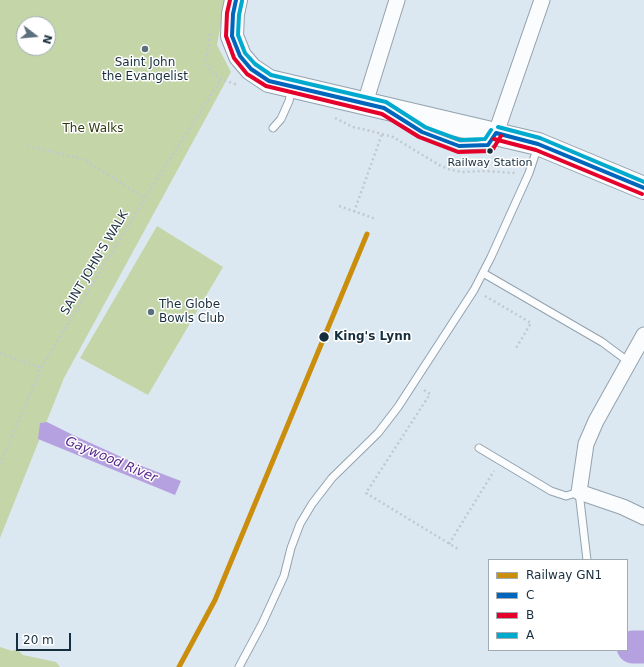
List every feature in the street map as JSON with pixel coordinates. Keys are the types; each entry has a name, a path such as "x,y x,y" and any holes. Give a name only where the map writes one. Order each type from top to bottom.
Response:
{"main road":[{"path":"236,0 233,14 232,36 240,56 251,69 269,81 538,144 644,188"}],"street":[{"path":"374,106 397,0"},
{"path":"496,133 542,0"},
{"path":"644,335 596,421 586,444 579,492 644,517"}],"lane":[{"path":"273,128 281,119 289,101 293,86"},
{"path":"239,667 284,576 291,548 300,524 312,504 332,478 378,433 398,407 474,290 529,173 538,144"},
{"path":"483,273 602,342 628,362"},
{"path":"479,448 551,491 566,496 579,492 587,559"}],"path":[{"name":"SAINT JOHN'S WALK","path":"0,464 41,368 145,198 221,79"},
{"path":"332,117 352,127 389,135 398,139 439,165 450,170 462,172 484,171 529,173"},
{"path":"354,212 374,160 382,134"},
{"path":"28,146 83,159 145,198"},
{"path":"339,206 376,219"},
{"path":"474,290 531,323 516,348"},
{"path":"0,353 41,368"},
{"path":"413,384 430,394 366,493 458,550"},
{"path":"449,544 501,461"}],"green space":[{"name":"The Walks","path":"0,0 225,0 217,45 231,72 64,378 0,538"},
{"name":"The Globe Bowls Club","path":"157,226 223,267 148,395 80,358"},
{"path":"0,647 12,651 17,649 23,655 56,662 60,667 0,667"}],"water":[{"path":"47,422 139,465 181,481 175,495 38,439 40,423"}],"waterway":[{"name":"Gaywood River","path":"633,647 644,647"}],"rail line":[{"name":"GN1","path":"179,667 215,600 367,234"}],"transit line":[{"name":"B","path":"230,0 227,13 226,36 234,58 247,74 266,86 382,114 419,137 458,152 490,151 493,149 501,136"},
{"name":"C","path":"236,0 233,14 232,36 240,56 251,69 269,81 384,108 422,132 459,146 488,145 496,133"},
{"name":"A","path":"242,1 239,15 238,35 245,53 255,64 271,75 386,102 425,127 460,140 485,139 491,130"},
{"name":"A","path":"498,127 540,138 644,182"},
{"name":"C","path":"496,133 538,144 644,188"},
{"name":"B","path":"494,139 536,150 642,194"}],"place":[{"name":"Saint John the Evangelist","path":"145,49"},
{"name":"Railway Station","path":"490,151"},
{"name":"The Globe Bowls Club","path":"151,312"},
{"name":"King's Lynn","path":"324,337"}]}
